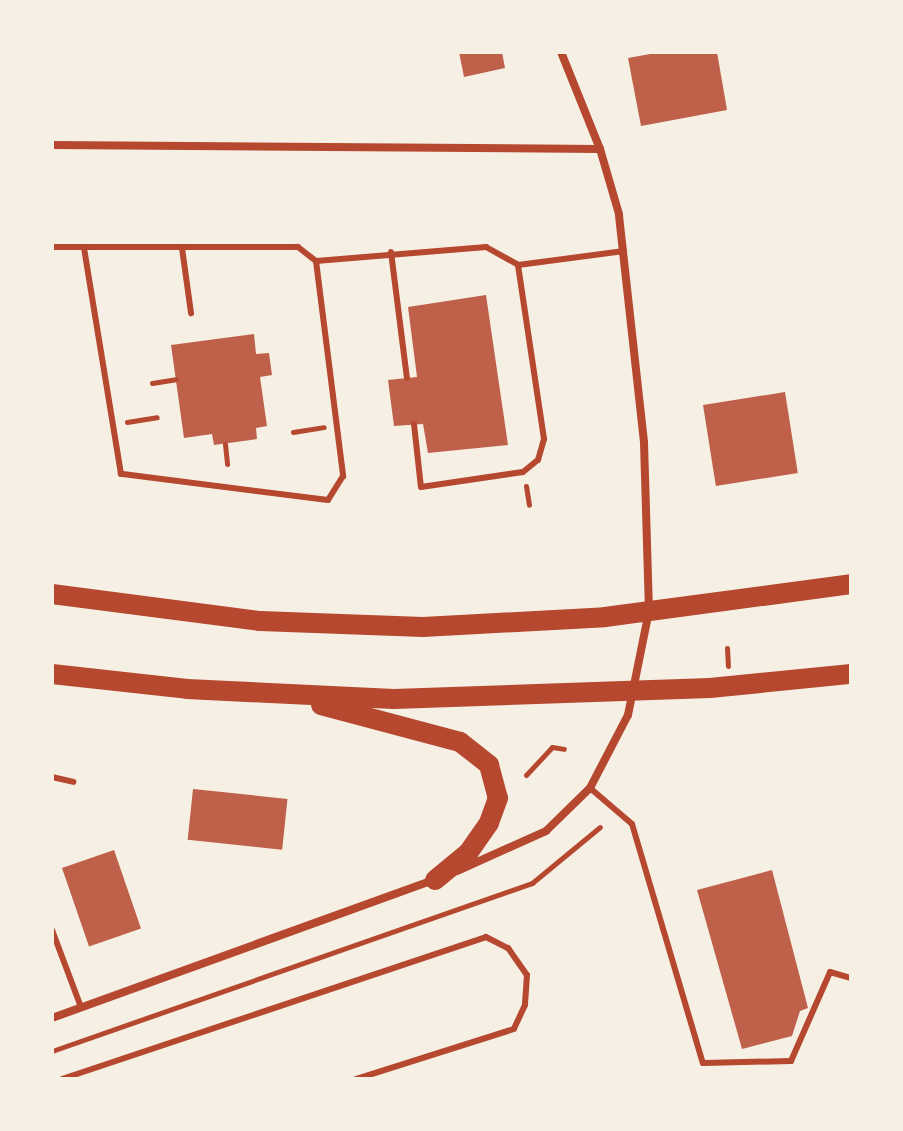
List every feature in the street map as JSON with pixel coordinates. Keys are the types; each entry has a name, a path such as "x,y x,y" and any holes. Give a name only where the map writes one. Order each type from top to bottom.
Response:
{"highway":[{"path":"52,594 199,615 353,627 500,625 649,611 851,584"},
{"path":"52,674 278,694 394,699 636,691 851,674"},
{"path":"278,694 460,742 489,765 498,798 489,823 469,852 435,880"}],"street":[{"path":"52,1018 435,880 546,831 590,788 617,740 636,691 649,611 644,442 624,251 600,149 561,52"},
{"path":"52,145 600,149"}],"lane":[{"path":"52,247 298,247 316,261 391,252 486,247 518,265 624,251"},
{"path":"84,248 121,474 328,500 343,476 316,261"},
{"path":"182,248 191,313"},
{"path":"391,252 407,378"},
{"path":"414,424 421,487 523,472 538,460 544,439 518,265"},
{"path":"52,777 73,782"},
{"path":"590,788 632,824 703,1063 791,1061 830,972 851,978"},
{"path":"52,930 81,1007"},
{"path":"62,1079 486,937 508,948 527,975 525,1005 514,1029 356,1079"}],"path":[{"path":"152,383 176,379"},
{"path":"112,425 157,417"},
{"path":"293,432 336,425"},
{"path":"225,444 227,464"},
{"path":"727,648 728,667"},
{"path":"526,775 552,747 564,749"},
{"path":"52,1051 532,883 600,827"}],"building":[{"path":"459,52 502,52 505,68 464,77"},
{"path":"661,52 717,52 727,110 641,126 628,58"},
{"path":"486,295 508,445 428,453 423,424 394,426 388,380 417,377 408,307"},
{"path":"254,334 256,354 269,353 272,375 260,377 267,426 256,428 257,439 214,445 212,434 184,438 171,345"},
{"path":"785,392 798,473 716,486 703,405"},
{"path":"193,789 287,799 282,850 188,840"},
{"path":"114,850 141,928 89,946 62,868"},
{"path":"772,870 808,1008 800,1011 792,1036 742,1049 697,890"}]}
